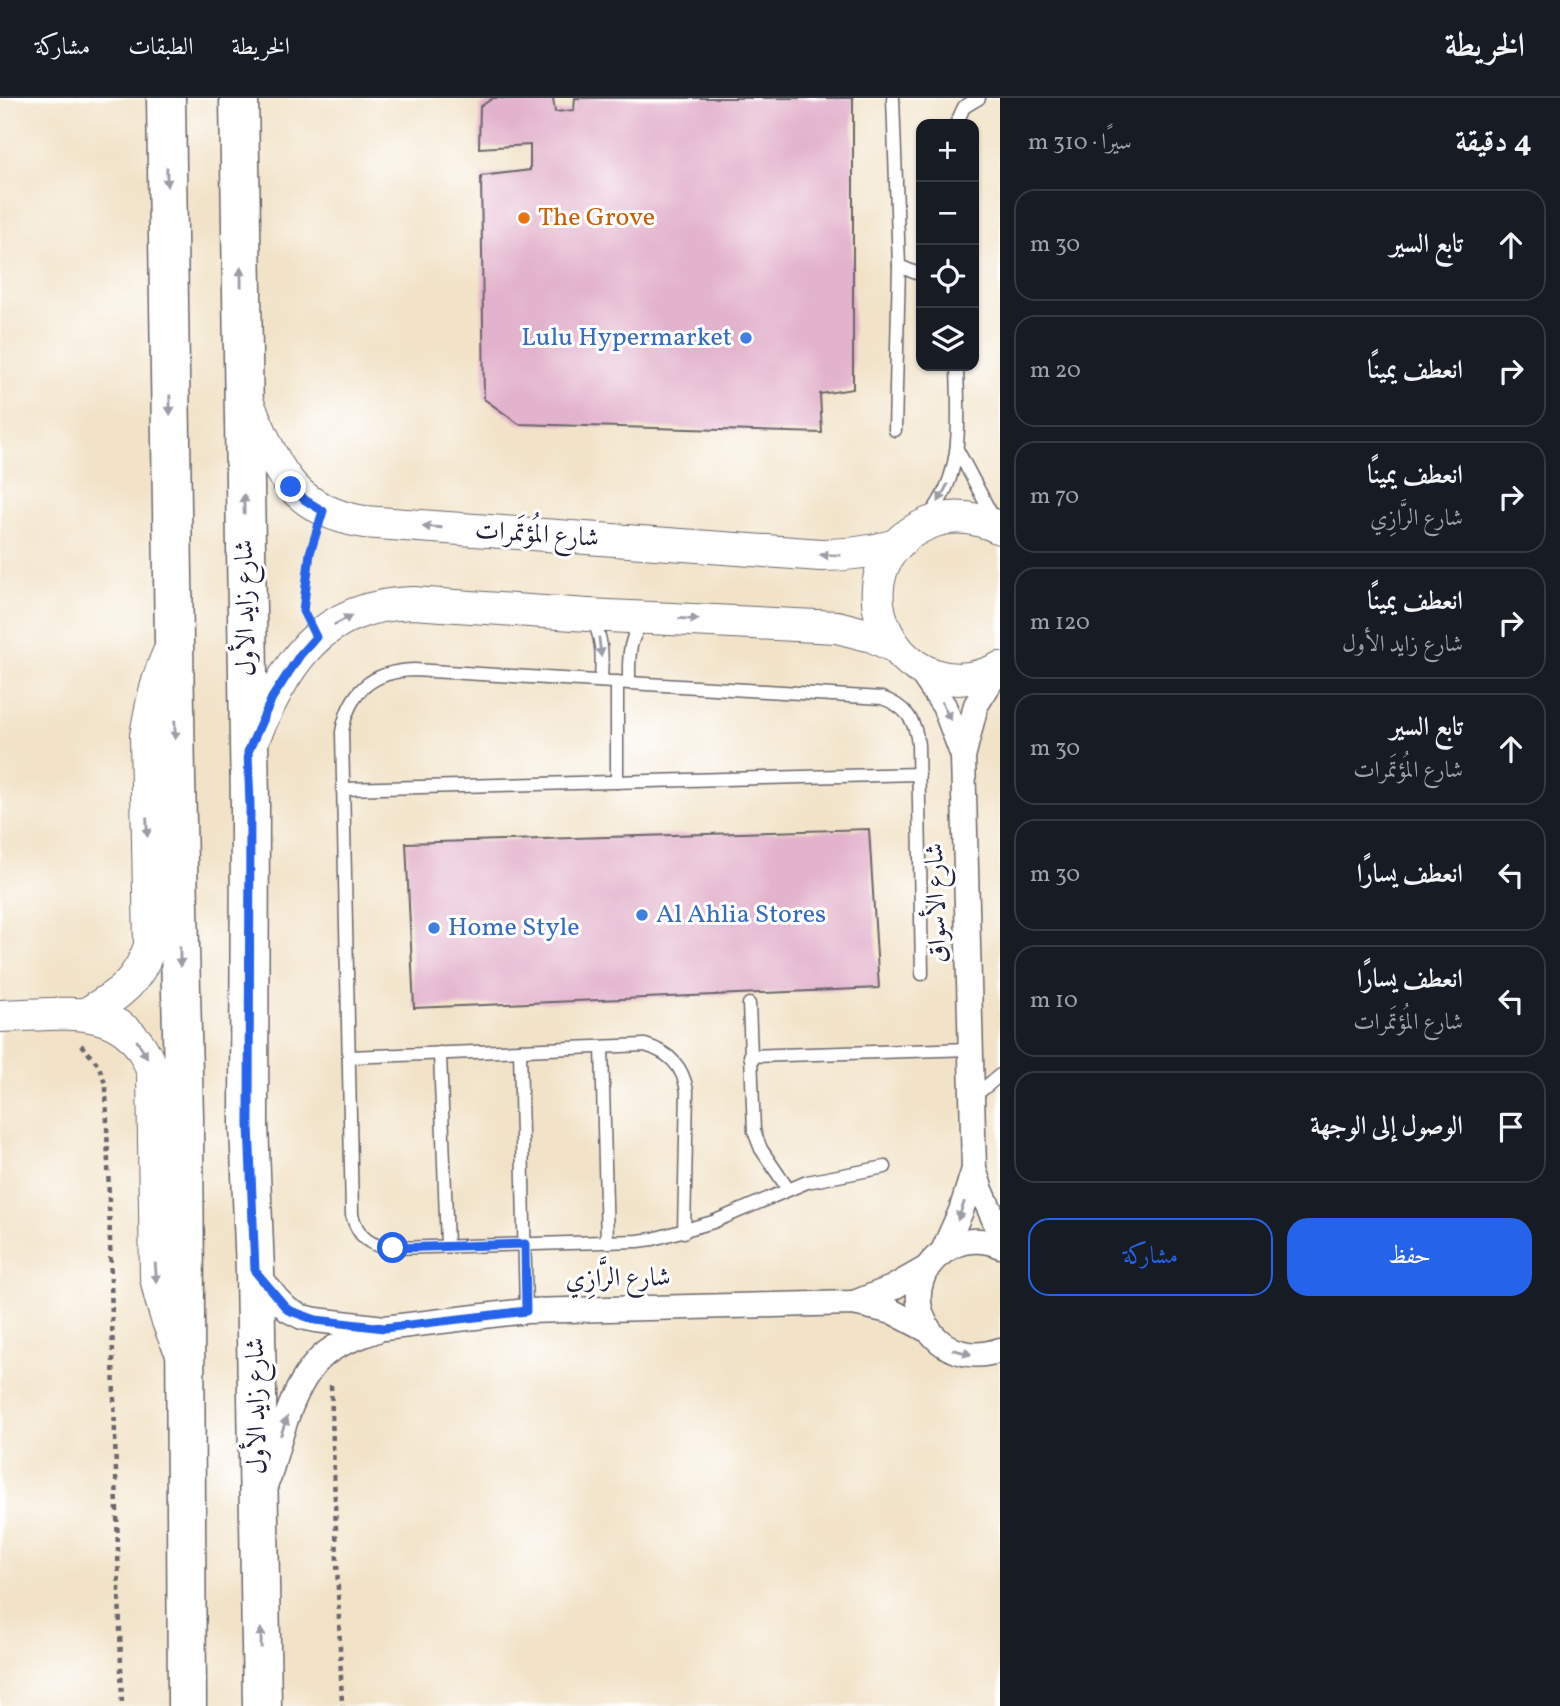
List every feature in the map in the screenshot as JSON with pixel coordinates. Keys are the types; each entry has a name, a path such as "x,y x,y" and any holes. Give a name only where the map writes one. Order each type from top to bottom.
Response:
{"main road":[{"name":"شارع زايد الأول","path":"239,98 250,805 249,1125 255,1271 262,1706"},
{"path":"165,102 184,1117 187,1706"}],"street":[{"name":"شارع المُؤتَمرات","path":"243,393 279,471 305,500 342,519 821,555 845,555 907,536 937,520 958,517 999,527"},
{"path":"907,536 886,563 878,584 882,627 893,646 919,669 938,677 979,677 999,669"},
{"path":"248,752 272,698 300,655 316,637 346,617 364,609 388,604 413,603 837,627 872,636 893,646"},
{"path":"80,1014 120,993 134,980 144,964 150,946 146,736 160,671 174,641"},
{"name":"شارع الأسواق","path":"919,669 944,706 963,757"},
{"name":"شارع الأسواق","path":"999,669 976,705 963,757 974,1169 1000,1233"},
{"path":"0,1016 80,1014 121,1027 136,1039 147,1055 153,1073 156,1276 165,1315 186,1360"},
{"name":"شارع الأسواق","path":"929,1331 921,1316 920,1283 961,1211 974,1169"},
{"name":"شارع الرَّازِي","path":"854,1303 892,1288 959,1243 976,1240 1000,1246"},
{"name":"شارع الرَّازِي","path":"255,1271 288,1310 302,1317 384,1328"},
{"name":"شارع الرَّازِي","path":"258,1515 283,1427 313,1367 330,1350 384,1328 526,1311 854,1303 893,1312 929,1331 938,1341 962,1354 976,1356 1000,1350"}],"lane":[{"path":"893,98 899,266 895,430"},
{"path":"958,119 964,107 979,98"},
{"path":"899,266 916,273"},
{"path":"907,536 932,512 953,473 958,452 957,371"},
{"path":"958,452 976,491 999,527"},
{"path":"588,615 600,640 601,681"},
{"path":"617,782 623,682 632,640 641,624 651,617"},
{"path":"886,1167 828,1177 788,1189 734,1214 684,1232 638,1241 382,1247 362,1236 355,1227 352,1215 342,732 344,717 360,690 385,674 414,670 882,698 905,710 917,732 922,974"},
{"path":"343,789 919,774"},
{"path":"749,1004 754,1131 761,1149 788,1189"},
{"path":"349,1057 645,1045 655,1048 673,1059 685,1079 687,1091 684,1232"},
{"path":"602,1047 607,1242"},
{"path":"750,1056 971,1049"},
{"path":"520,1050 526,1311"},
{"path":"440,1053 447,1246"},
{"path":"972,1098 1000,1075"}],"path":[{"path":"316,637 303,611 310,553 323,511"},
{"path":"80,1014 75,1037 98,1064 106,1086 121,1706"},
{"path":"330,1350 342,1706"}],"building":[{"path":"493,98 553,98 555,112 574,110 575,98 853,98 853,389 820,394 822,433 519,424 484,399 481,176 530,170 530,145 479,148 480,107"},
{"name":"Al Ahlia Stores","path":"869,829 879,988 414,1008 406,843"}],"place":[{"name":"The Grove","path":"524,218"},
{"name":"Lulu Hypermarket","path":"746,338"},
{"name":"Al Ahlia Stores","path":"642,915"},
{"name":"Home Style","path":"434,928"}],"route":[{"path":"291,487 323,511 310,553 303,611 316,637 285,676 248,752 249,1125 255,1271 288,1310 316,1320 384,1328 526,1311 525,1244 393,1248"}]}
